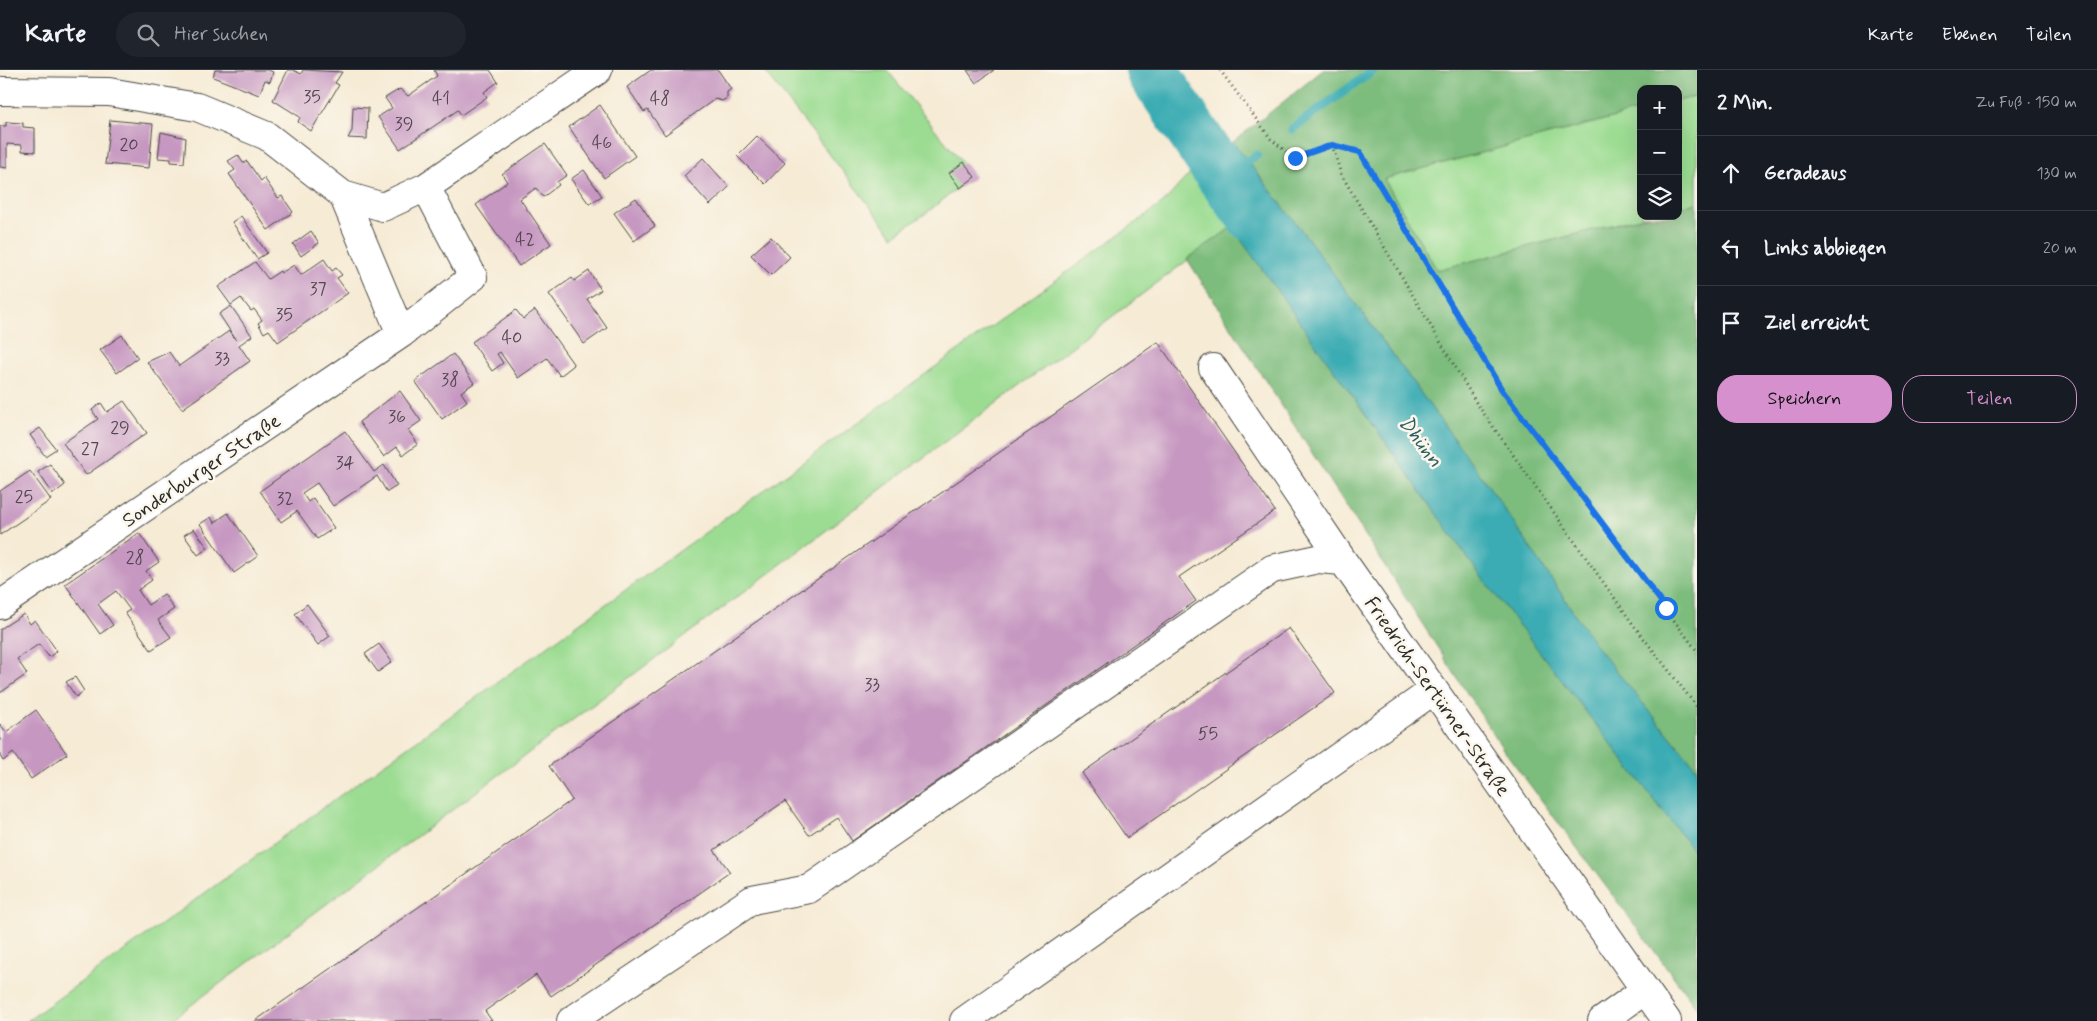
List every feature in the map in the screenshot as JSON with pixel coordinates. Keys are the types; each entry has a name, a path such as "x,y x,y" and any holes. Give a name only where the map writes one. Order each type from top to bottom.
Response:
{"street":[{"path":"0,91 109,92 197,107 267,136 342,195 383,207 426,187 598,70"},
{"name":"Sonderburger Straße","path":"0,605 401,334 473,277 426,187"},
{"path":"342,195 401,334"},
{"name":"Friedrich-Sertürner-Straße","path":"1213,368 1343,561 1667,1021"},
{"path":"572,1021 752,900 809,889 1272,569 1318,559 1343,561"},
{"path":"964,1021 1434,690"},
{"path":"1602,1021 1645,990"}],"path":[{"path":"1220,70 1271,139 1295,158 1332,145 1360,152 1502,390 1697,651"},
{"path":"1332,145 1341,174 1477,404 1635,627 1697,707"}],"green space":[{"path":"764,70 887,70 973,176 925,214 893,236"},
{"path":"1323,70 1697,70 1697,96 1682,100 1682,85 1637,85 1637,111 1384,179 1437,270 1637,219 1682,220 1682,207 1697,203 1697,769 1599,650 1490,488 1309,240 1233,142"},
{"path":"1697,96 1697,203 1682,207 1682,130 1682,100"},
{"path":"1637,111 1637,219 1437,270 1384,179"},
{"path":"1192,171 1232,227 170,1021 27,1021 1163,203"},
{"path":"1232,227 1480,575 1697,855 1697,1008 1503,749 1187,259"}],"water":[{"path":"1233,142 1309,240 1490,488 1599,650 1697,769 1697,855 1480,575 1192,171"}],"building":[{"path":"215,70 268,70 273,72 270,82 265,80 259,95 213,77"},
{"path":"288,70 301,74 303,70 342,72 335,83 339,85 311,131 298,122 300,117 273,100"},
{"path":"434,70 490,70 498,82 484,92 487,97 461,115 458,110 400,149 378,117 392,108 385,98 400,89 408,96 437,76"},
{"path":"651,70 718,70 731,89 727,92 727,98 722,101 715,99 665,135 648,110 644,112 627,87"},
{"path":"967,70 994,70 976,83"},
{"path":"600,105 635,156 604,178 569,127"},
{"path":"353,107 368,108 367,139 348,138 352,131"},
{"path":"110,120 153,124 149,168 105,164"},
{"path":"6,122 23,123 23,127 35,128 35,152 22,151 22,145 7,144 7,168 0,167 0,126 6,126"},
{"path":"161,132 186,138 184,163 158,158"},
{"path":"757,136 785,163 765,184 737,156"},
{"path":"545,144 567,175 557,182 559,185 543,197 536,188 520,199 551,244 519,266 476,205 507,182 502,174"},
{"path":"238,155 243,163 247,161 261,181 264,178 278,198 282,196 293,212 268,230 229,174 235,170 228,161"},
{"path":"703,158 729,187 710,205 684,176"},
{"path":"964,162 975,177 960,188 949,173"},
{"path":"584,170 602,196 589,204 571,179"},
{"path":"636,198 655,226 634,241 614,213"},
{"path":"241,216 267,253 257,259 232,222"},
{"path":"311,231 319,243 301,256 293,244"},
{"path":"771,237 790,257 771,275 751,255"},
{"path":"324,259 332,271 336,268 342,275 337,278 348,293 278,342 269,330 264,333 258,323 262,320 254,309 251,311 241,298 231,305 218,287 255,262 268,279 294,265 301,275"},
{"path":"589,271 601,290 587,299 607,328 584,344 549,294 572,278 574,281"},
{"path":"231,306 252,336 239,345 250,361 182,409 147,362 169,352 179,366 229,331 236,340 219,314"},
{"path":"516,310 523,319 535,310 574,365 560,376 547,358 518,378 500,352 497,354 503,363 492,371 472,342"},
{"path":"122,335 138,358 117,373 100,350"},
{"path":"1158,342 1275,511 1179,577 1196,601 852,841 836,817 809,835 785,801 714,850 730,872 551,996 536,975 485,1011 492,1021 255,1021 572,800 549,766"},
{"path":"453,354 474,383 461,392 467,401 442,419 415,381"},
{"path":"400,391 421,421 408,430 418,444 403,455 397,447 384,457 359,422"},
{"path":"124,401 147,433 86,475 63,443 98,419 92,410 101,403 107,412"},
{"path":"40,428 56,449 45,456 30,435"},
{"path":"345,431 374,472 384,465 397,486 387,492 377,476 333,506 317,483 302,493 308,502 313,498 334,528 317,539 297,511 281,522 260,491"},
{"path":"50,464 65,485 53,494 38,472"},
{"path":"30,471 51,500 0,535 0,491"},
{"path":"228,513 258,556 234,573 200,524 211,517 214,523"},
{"path":"194,529 208,548 198,555 184,535"},
{"path":"139,533 159,562 146,571 152,580 138,590 148,605 164,594 174,609 158,620 171,637 151,650 125,613 130,610 116,591 98,604 113,625 100,634 65,584"},
{"path":"307,604 330,636 318,645 295,614"},
{"path":"24,614 30,624 35,620 57,651 49,657 39,644 17,659 27,674 0,693 0,629"},
{"path":"1289,628 1335,693 1127,838 1082,773"},
{"path":"379,644 392,662 378,672 365,654"},
{"path":"75,677 84,691 76,697 66,682"},
{"path":"36,710 67,754 31,779 13,753 3,761 0,756 0,724 6,732"}],"waterway":[{"name":"Dhünn","path":"1151,70 1222,176 1253,217"},
{"path":"1292,129 1374,70"},
{"path":"1238,167 1257,155"}],"route":[{"path":"1295,158 1332,145 1360,152 1502,390 1666,608"}]}
